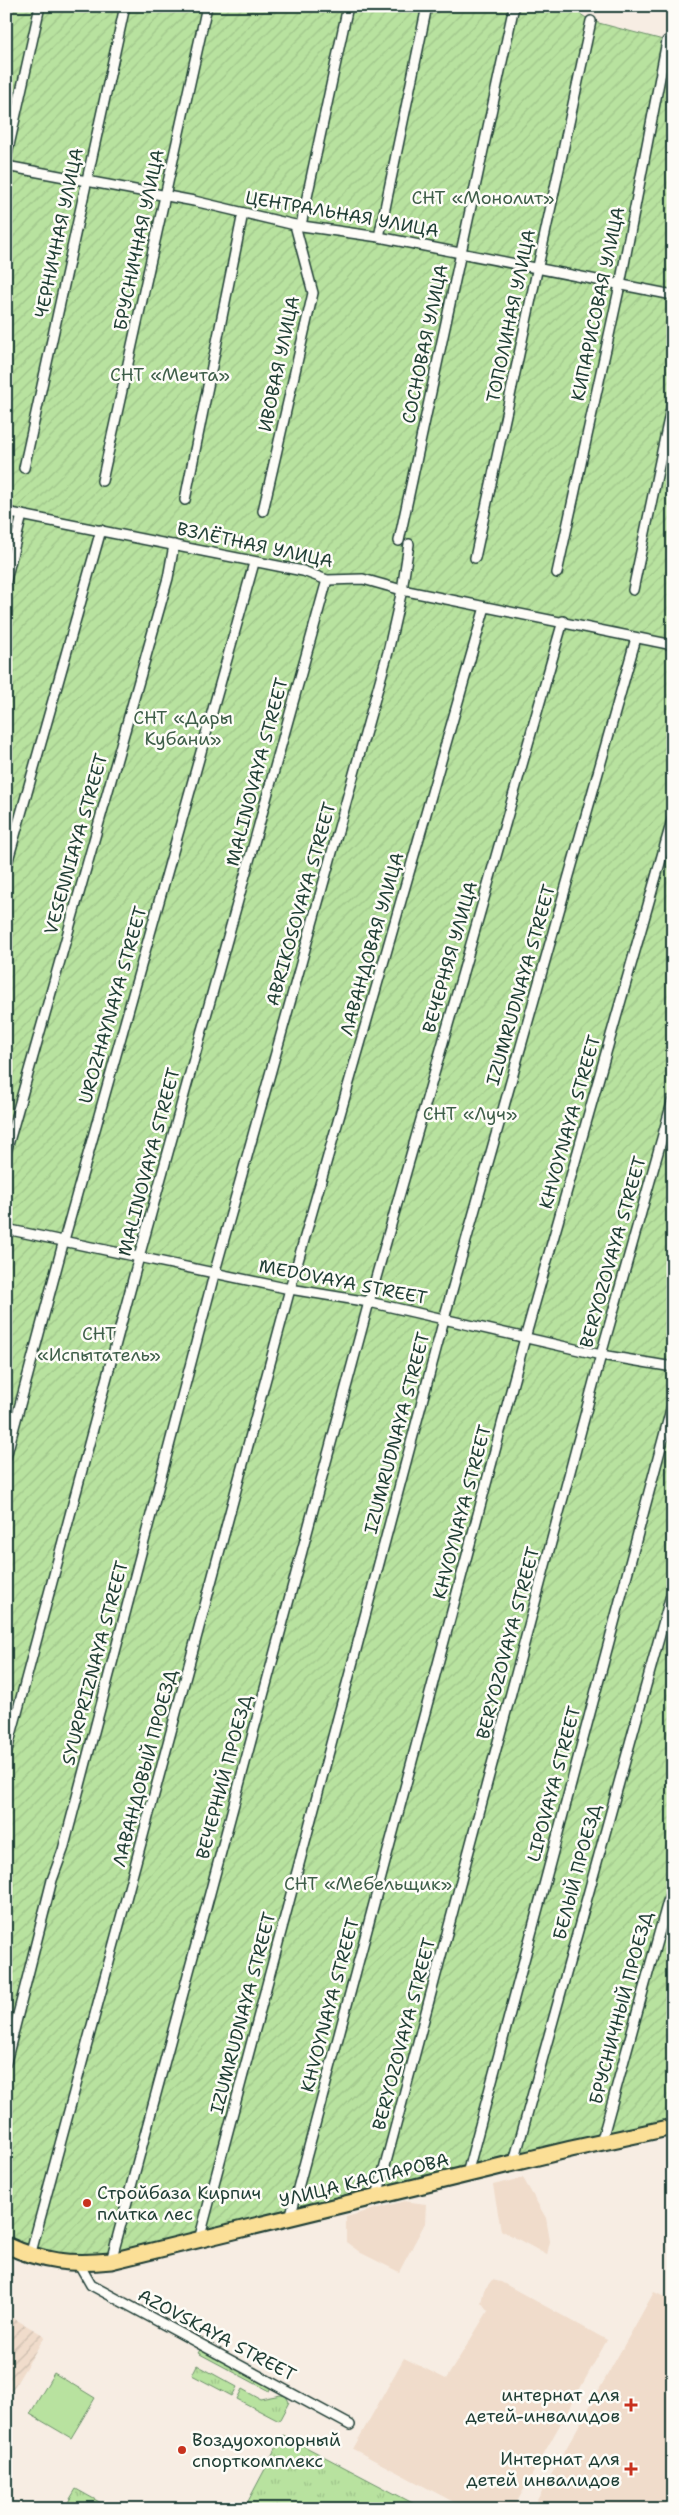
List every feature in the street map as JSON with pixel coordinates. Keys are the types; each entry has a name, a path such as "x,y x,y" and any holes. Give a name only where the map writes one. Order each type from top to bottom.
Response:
{"main road":[{"name":"УЛИЦА КАСПАРОВА","path":"6,2245 30,2256 79,2264 111,2261 467,2174 673,2127"}],"street":[{"path":"6,159 40,6"},
{"name":"ЧЕРНИЧНАЯ УЛИЦА","path":"24,468 125,6"},
{"name":"БРУСНИЧНАЯ УЛИЦА","path":"102,481 207,6"},
{"name":"ИВОВАЯ УЛИЦА","path":"264,511 312,293 298,225 348,6"},
{"path":"379,237 426,6"},
{"name":"СОСНОВАЯ УЛИЦА","path":"399,541 514,6"},
{"name":"ТОПОЛИНАЯ УЛИЦА","path":"475,558 591,21"},
{"name":"КИПАРИСОВАЯ УЛИЦА","path":"557,573 620,285 667,41"},
{"name":"ЦЕНТРАЛЬНАЯ УЛИЦА","path":"6,166 166,196 298,225 461,252 673,294"},
{"path":"185,500 243,213"},
{"path":"633,590 673,399"},
{"name":"ВЗЛЁТНАЯ УЛИЦА","path":"6,512 174,545 254,563 303,571 327,580 363,579 402,590 563,621 673,645"},
{"path":"6,580 22,515"},
{"path":"6,867 101,530"},
{"name":"ABRIKOSOVAYA STREET","path":"216,1272 388,652 402,590 408,544"},
{"name":"VESENNIAYA STREET","path":"6,1152 165,588 174,545"},
{"name":"UROZHAYNAYA STREET","path":"6,1457 64,1240 254,563"},
{"name":"MALINOVAYA STREET","path":"6,1754 139,1257 327,580"},
{"name":"ЛАВАНДОВАЯ УЛИЦА","path":"290,1289 485,607"},
{"name":"ВЕЧЕРНЯЯ УЛИЦА","path":"369,1302 563,621"},
{"name":"IZUMRUDNAYA STREET","path":"199,2240 444,1319 636,638"},
{"name":"KHVOYNAYA STREET","path":"290,2218 526,1338 673,817"},
{"name":"BERYOZOVAYA STREET","path":"377,2196 601,1355 673,1099"},
{"name":"MEDOVAYA STREET","path":"6,1228 290,1289 369,1302 601,1355 673,1367"},
{"name":"SYURPRIZNAYA STREET","path":"6,2062 52,1880 63,1850 216,1272"},
{"name":"ЛАВАНДОВЫЙ ПРОЕЗД","path":"30,2256 290,1289"},
{"name":"ВЕЧЕРНИЙ ПРОЕЗД","path":"111,2261 369,1302"},
{"name":"LIPOVAYA STREET","path":"467,2174 673,1402"},
{"name":"БЕЛЫЙ ПРОЕЗД","path":"513,2165 673,1588"},
{"name":"БРУСНИЧНЫЙ ПРОЕЗД","path":"601,2143 673,1883"},
{"name":"AZOVSKAYA STREET","path":"79,2264 91,2285 350,2425"}],"shaded area":[{"path":"523,2178 546,2218 550,2241 547,2255 501,2230 493,2185"},
{"path":"404,2201 426,2204 425,2223 399,2272 361,2253 346,2242 346,2217"},
{"path":"492,2280 501,2282 607,2340 513,2509 467,2509 353,2449 404,2358 446,2379 488,2311 481,2302 484,2290"},
{"name":"интернат для детей-инвалидов","path":"654,2292 673,2301 673,2509 532,2509"},
{"path":"6,2314 45,2336 6,2400"}],"green space":[{"path":"6,6 560,6 574,10 591,21 667,41 667,33 673,24 673,2127 89,2263 6,2245"},
{"path":"200,2350 271,2387 269,2391 198,2353"},
{"path":"197,2365 237,2387 232,2396 192,2375"},
{"path":"54,2373 95,2398 71,2438 30,2414"},
{"path":"242,2389 260,2399 281,2395 286,2396 289,2402 279,2421 237,2399"},
{"path":"283,2435 424,2509 244,2509"},
{"path":"76,2489 112,2509 64,2509"}],"place":[{"name":"Стройбаза Кирпич плитка лес","path":"87,2203"},
{"name":"интернат для детей-инвалидов","path":"631,2405"},
{"name":"Воздуохопорный спорткомплекс","path":"182,2450"},
{"name":"Интернат для детей инвалидов","path":"631,2469"}],"park label":[{"name":"СНТ «Монолит»","path":"483,198"},
{"name":"СНТ «Мечта»","path":"170,375"},
{"name":"СНТ «Дары Кубани»","path":"183,728"},
{"name":"СНТ «Луч»","path":"470,1114"},
{"name":"СНТ «Испытатель»","path":"99,1344"},
{"name":"СНТ «Мебельщик»","path":"368,1884"}]}
